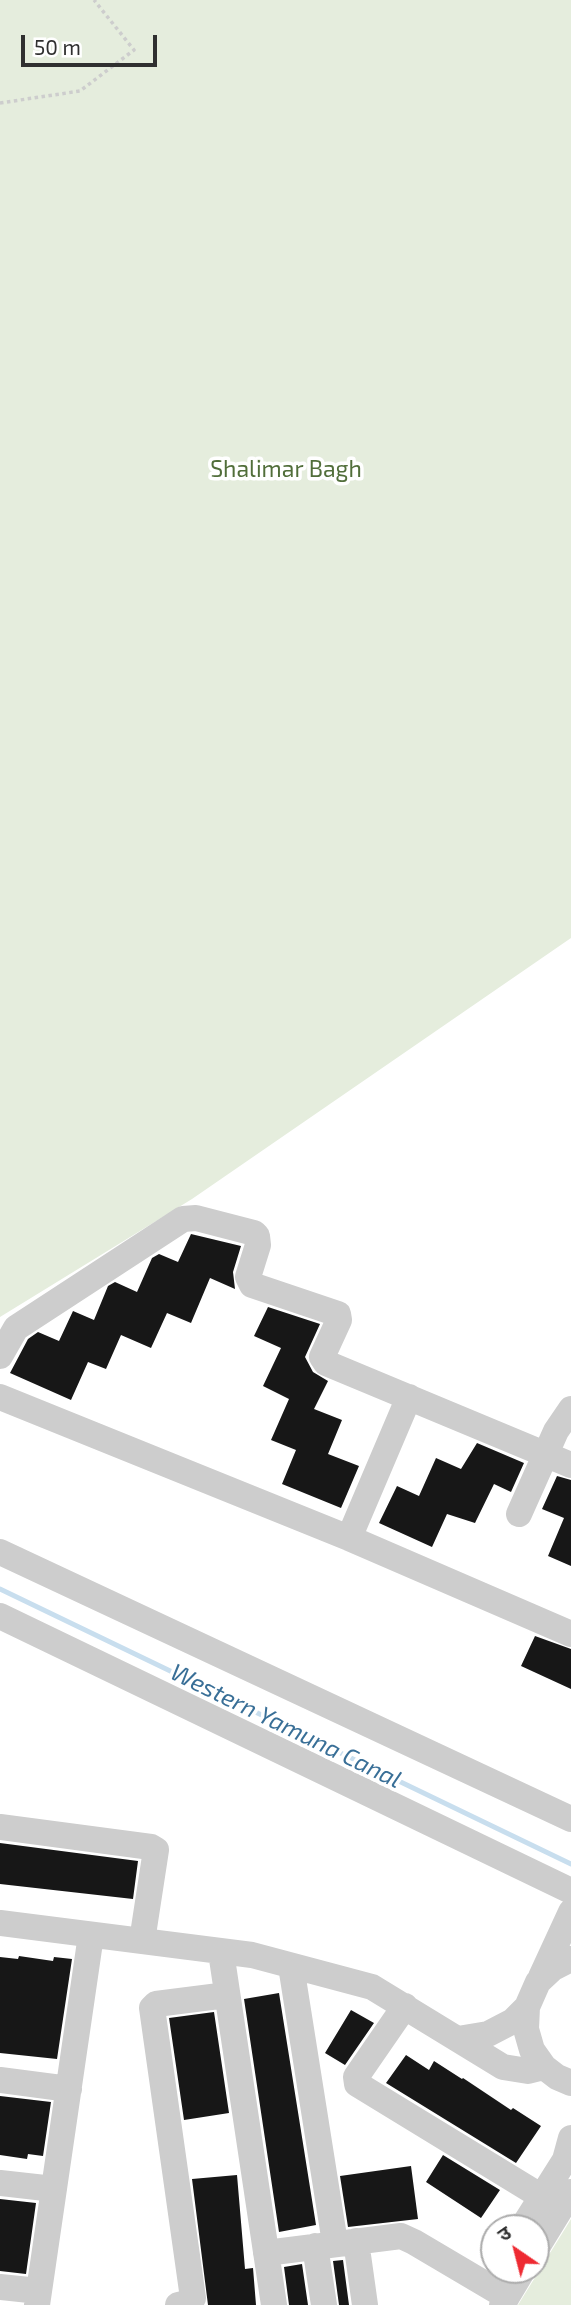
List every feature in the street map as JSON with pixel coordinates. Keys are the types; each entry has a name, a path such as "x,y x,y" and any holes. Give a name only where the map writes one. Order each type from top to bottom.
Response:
{"street":[{"path":"0,1356 16,1328 183,1219 196,1218 257,1236 258,1245 248,1277 252,1285 338,1314 339,1320 322,1357 324,1362 571,1465"},
{"path":"0,1397 349,1538 571,1634"},
{"path":"349,1538 409,1397"},
{"path":"519,1514 556,1431 571,1409"},
{"path":"0,1552 571,1819"},
{"path":"0,1616 571,1891"},
{"path":"0,1827 151,1847 156,1850 142,1941"},
{"path":"571,1912 527,2007 526,2029 532,2050 544,2067 556,2077 571,2083 571,2094"},
{"path":"0,1923 252,1955 372,1987 503,2067 528,2071 544,2067"},
{"path":"0,2287 38,2298 91,1935"},
{"path":"222,1952 274,2305"},
{"path":"538,1982 553,1968 571,1959"},
{"path":"291,1966 335,2243 365,2305"},
{"path":"178,2305 190,2302 193,2298 152,2008 156,2004 227,1995"},
{"path":"405,2006 356,2077 357,2084 542,2197"},
{"path":"458,2039 488,2034 501,2028 527,2007"},
{"path":"0,2080 68,2089"},
{"path":"531,2214 565,2160 571,2138"},
{"path":"0,2183 54,2189"},
{"path":"550,2226 571,2192"},
{"path":"266,2253 401,2236 493,2292"},
{"path":"324,2305 335,2243"}],"path":[{"path":"0,103 80,91 134,50 94,0"}],"green space":[{"name":"Shalimar Bagh","path":"0,0 571,0 571,938 192,1199 0,1317"},
{"path":"571,2219 571,2305 518,2305 531,2284 550,2284 550,2253"}],"building":[{"path":"191,1234 241,1246 233,1272 235,1289 210,1278 191,1323 167,1313 151,1348 121,1335 106,1369 88,1362 71,1400 10,1373 28,1339 38,1332 59,1341 73,1311 94,1320 108,1286 115,1282 137,1292 152,1258 159,1254 178,1262"},
{"path":"268,1307 320,1324 305,1357 313,1372 328,1381 314,1409 342,1420 328,1454 359,1466 341,1508 282,1484 296,1450 271,1440 289,1399 263,1386 281,1348 254,1336"},
{"path":"477,1443 524,1463 511,1492 494,1484 475,1523 447,1514 432,1547 379,1523 397,1486 419,1496 436,1458 461,1469"},
{"path":"557,1476 571,1480 571,1566 548,1556 564,1518 542,1509"},
{"path":"535,1636 571,1649 571,1689 521,1666"},
{"path":"0,1843 138,1861 133,1899 0,1884"},
{"path":"19,1956 53,1961 54,1957 72,1959 57,2059 0,2053 0,1957 18,1959"},
{"path":"279,1993 316,2225 279,2232 244,1999"},
{"path":"351,2010 374,2023 345,2065 325,2053"},
{"path":"214,2012 229,2113 184,2120 169,2018"},
{"path":"406,2055 429,2070 434,2061 541,2126 516,2163 386,2083"},
{"path":"0,2096 51,2102 43,2156 28,2154 27,2159 0,2155"},
{"path":"443,2155 500,2190 480,2217 426,2182"},
{"path":"411,2166 418,2219 348,2227 340,2176"},
{"path":"237,2175 245,2269 253,2268 256,2305 208,2305 192,2179"},
{"path":"0,2199 36,2203 26,2274 0,2271"},
{"path":"343,2260 349,2305 339,2305 333,2261"},
{"path":"302,2264 308,2305 289,2305 284,2267"}],"waterway":[{"name":"Western Yamuna Canal","path":"0,1589 571,1864"}]}
